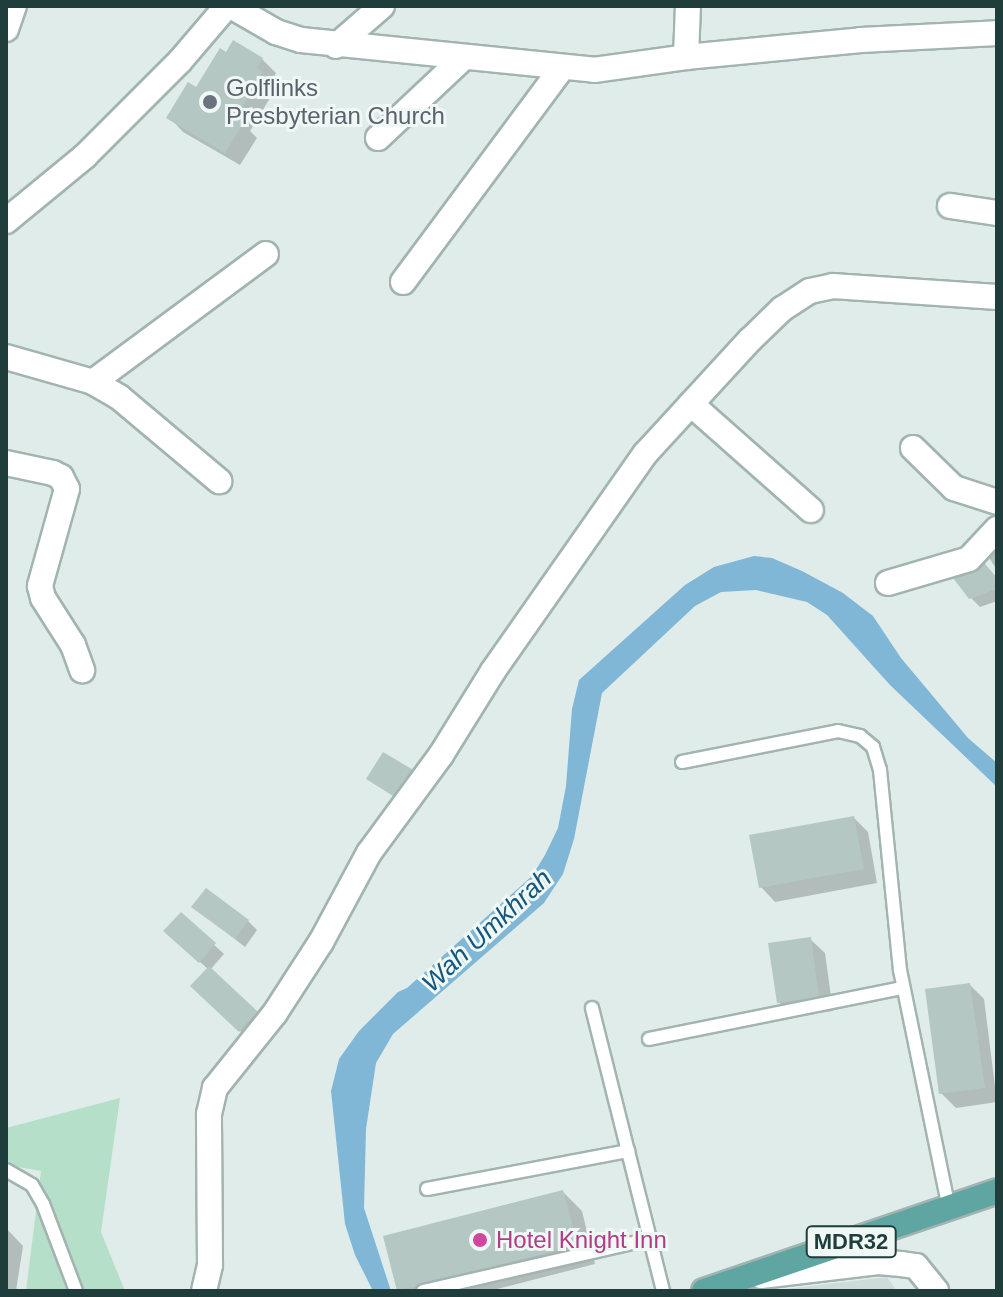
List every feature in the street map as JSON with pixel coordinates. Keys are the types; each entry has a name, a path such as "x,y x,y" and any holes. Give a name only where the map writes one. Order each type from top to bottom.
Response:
{"main road":[{"name":"MDR32","path":"704,1291 755,1277 997,1191"}],"street":[{"path":"6,29 14,6"},
{"path":"336,46 382,6"},
{"path":"686,57 688,6"},
{"path":"6,221 85,156 236,7 276,32 336,46 561,69 629,67 686,57 861,40 997,33"},
{"path":"378,138 462,59"},
{"path":"403,282 561,69"},
{"path":"950,206 997,213"},
{"path":"93,382 266,254"},
{"path":"204,1291 210,1265 209,1114 215,1088 275,1013 321,942 369,853 441,755 493,671 645,454 782,309 810,291 833,286 997,297"},
{"path":"6,357 93,382 119,397 219,481"},
{"path":"691,404 811,510"},
{"path":"913,448 954,488 997,502"},
{"path":"6,463 53,473 61,477 67,489 40,586 43,598 73,645 82,670"},
{"path":"888,583 969,559 997,529"},
{"path":"755,1277 878,1262 916,1266 936,1291"}],"lane":[{"path":"682,762 838,731 860,736 873,747 880,770 903,988 949,1209"},
{"path":"649,1039 903,988"},
{"path":"592,1008 663,1291"},
{"path":"427,1189 628,1151"},
{"path":"6,1170 32,1185 43,1204 76,1291"},
{"path":"423,1291 650,1239"}],"shaded area":[{"path":"887,1277 897,1291 769,1291"}],"green space":[{"path":"120,1098 101,1232 125,1291 26,1291 41,1171 6,1165 6,1128"}],"water":[{"name":"Wah Umkhrah","path":"754,556 772,558 802,571 843,593 873,616 901,658 968,738 997,763 997,787 890,685 827,615 807,602 756,590 721,592 695,606 602,693 574,839 563,874 544,903 393,1034 376,1063 366,1129 364,1208 391,1291 373,1291 355,1255 345,1224 331,1091 339,1059 359,1031 398,992 407,988 532,876 558,828 566,786 572,709 579,680 685,585 714,567"}],"building":[{"name":"Golflinks Presbyterian Church","path":"233,40 263,58 257,68 263,72 236,118 244,122 225,153 166,118 188,82 196,87 220,48 226,52"},
{"path":"980,558 997,578 997,589 969,599 953,578"},
{"path":"383,752 415,771 398,799 366,779"},
{"path":"854,816 864,869 759,888 749,835"},
{"path":"206,888 249,920 235,939 191,907"},
{"path":"181,912 216,943 199,963 163,931"},
{"path":"811,937 819,997 777,1003 768,943"},
{"path":"209,966 258,1012 239,1032 190,986"},
{"path":"970,983 985,1088 939,1094 925,989"},
{"name":"Hotel Knight Inn","path":"563,1190 578,1245 397,1291 383,1236"}],"place":[{"name":"Golflinks Presbyterian Church","path":"210,102"},
{"name":"Hotel Knight Inn","path":"480,1240"}]}
